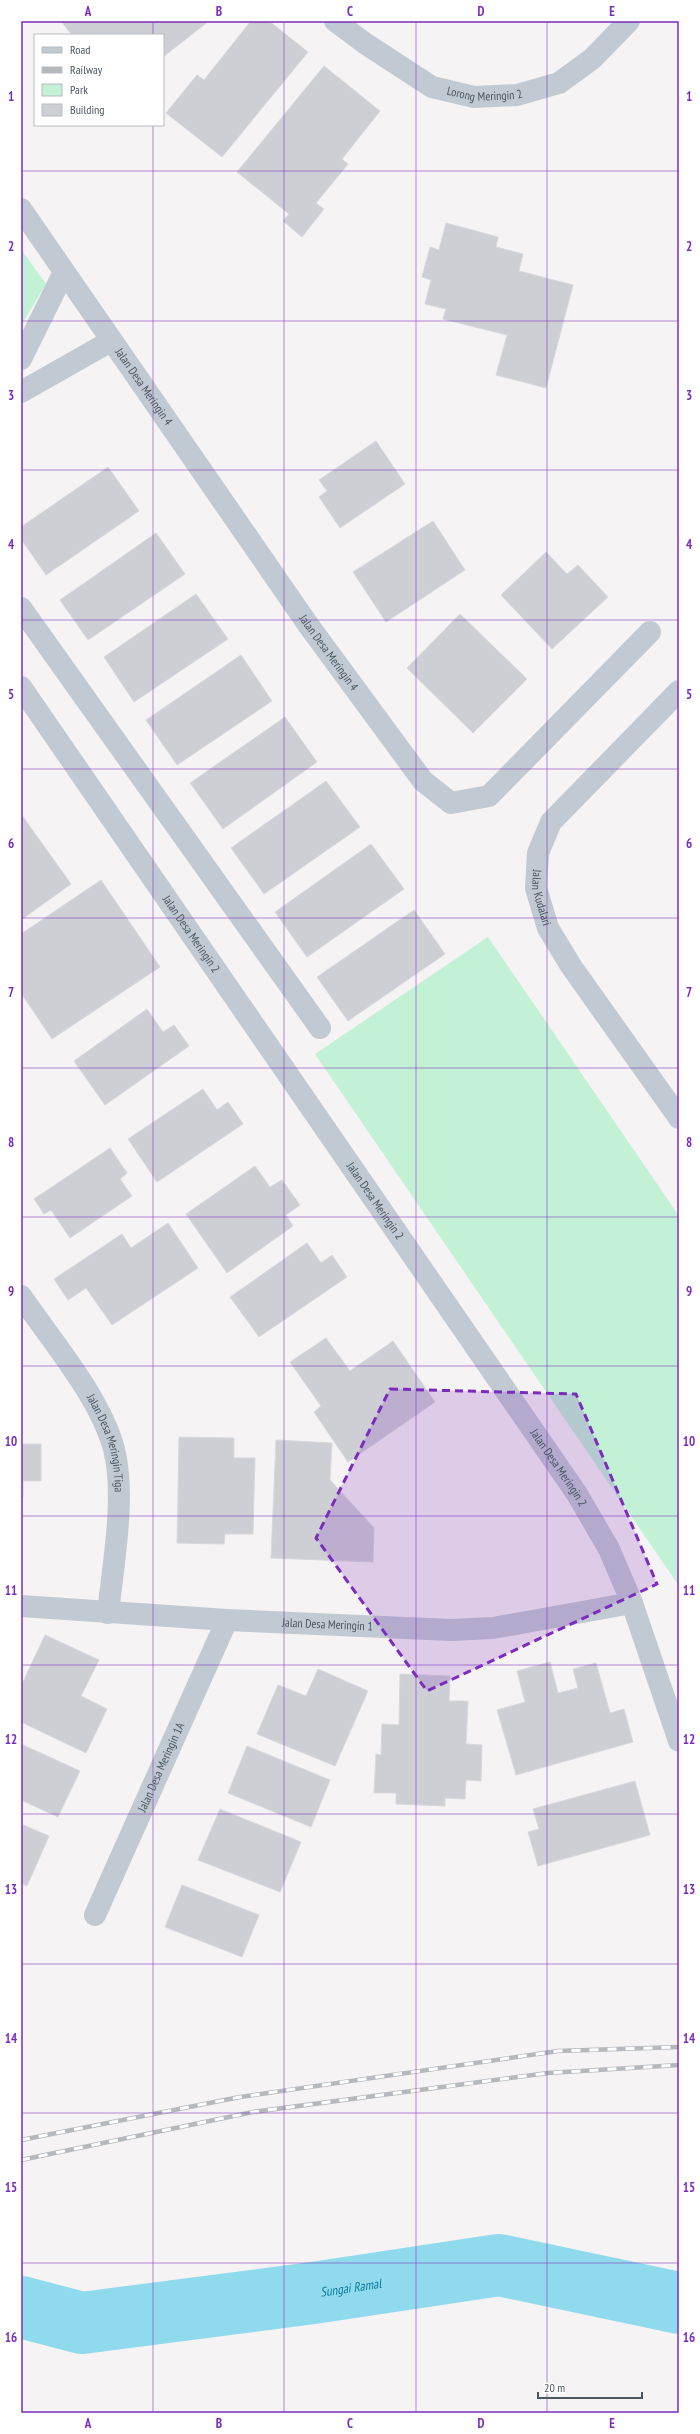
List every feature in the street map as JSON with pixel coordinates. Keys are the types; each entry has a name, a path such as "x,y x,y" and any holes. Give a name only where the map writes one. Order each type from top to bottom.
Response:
{"street":[{"name":"Lorong Meringin 2","path":"335,21 366,44 432,87 474,97 517,95 559,83 592,59 629,21"},
{"name":"Jalan Desa Meringin 4","path":"21,209 309,626 419,775 452,803 489,796 650,632"},
{"path":"21,359 64,272"},
{"path":"21,392 112,341"},
{"path":"21,608 320,1028"},
{"name":"Jalan Desa Meringin 2","path":"21,687 578,1494 609,1549 632,1603 679,1741"},
{"name":"Jalan Kudalari","path":"679,691 551,822 538,853 536,888 548,928 571,966 679,1118"},
{"name":"Jalan Desa Meringin Tiga","path":"21,1296 102,1417 114,1450 118,1485 116,1540 108,1613"},
{"name":"Jalan Desa Meringin 1","path":"21,1606 227,1620 451,1630 493,1628 632,1603"},
{"name":"Jalan Desa Meringin 1A","path":"95,1915 227,1620"}],"highlighted area":[{"path":"390,1389 576,1394 657,1584 427,1691 316,1538"}],"green space":[{"path":"21,249 46,284 21,326"},
{"path":"488,937 679,1216 679,1586 315,1054"}],"building":[{"path":"61,21 209,21 164,56 164,34 71,34"},
{"path":"251,21 269,21 308,52 222,157 166,113 197,75 204,80"},
{"path":"324,66 380,111 342,159 348,164 316,203 324,209 302,237 283,221 289,214 237,172"},
{"path":"446,223 498,237 496,247 523,254 519,271 573,285 546,388 496,375 507,335 443,319 446,309 425,304 431,280 422,277 430,247 439,250"},
{"path":"376,441 405,484 340,528 319,497 327,491 319,480"},
{"path":"108,467 139,511 46,575 21,539 21,527"},
{"path":"433,521 465,570 386,622 353,572"},
{"path":"156,533 185,574 88,640 60,600"},
{"path":"546,552 567,574 578,565 608,597 552,649 501,595"},
{"path":"196,594 228,639 134,702 104,657"},
{"path":"460,614 527,679 473,733 407,668"},
{"path":"241,655 272,701 177,765 146,720"},
{"path":"285,717 317,762 223,829 190,783"},
{"path":"326,781 360,827 264,894 231,848"},
{"path":"21,814 71,884 21,920"},
{"path":"371,844 404,889 307,957 275,912"},
{"path":"101,880 160,967 52,1039 21,993 21,934"},
{"path":"414,910 445,954 348,1021 317,977"},
{"path":"147,1009 163,1032 174,1025 189,1046 105,1105 74,1061"},
{"path":"203,1089 217,1110 228,1102 243,1124 157,1182 128,1139"},
{"path":"110,1148 127,1173 120,1179 132,1196 70,1238 51,1210 44,1214 34,1199"},
{"path":"255,1166 270,1187 282,1180 300,1205 286,1215 293,1226 227,1273 186,1214"},
{"path":"168,1223 198,1268 112,1325 86,1288 68,1300 54,1279 122,1234 131,1248"},
{"path":"307,1243 321,1263 332,1255 347,1277 259,1337 230,1297"},
{"path":"326,1338 350,1371 393,1341 435,1402 348,1462 314,1412 321,1406 290,1362"},
{"path":"179,1437 234,1438 234,1458 255,1458 253,1534 225,1534 224,1544 177,1543"},
{"path":"276,1440 332,1443 330,1480 374,1528 373,1562 271,1558"},
{"path":"21,1444 41,1444 41,1481 23,1481 23,1497 21,1497"},
{"path":"45,1635 99,1660 81,1696 107,1709 86,1753 21,1722 21,1686"},
{"path":"550,1662 558,1693 578,1688 573,1669 596,1663 610,1713 624,1709 633,1742 516,1775 497,1710 525,1702 517,1671"},
{"path":"318,1669 368,1691 335,1766 257,1734 278,1685 306,1696"},
{"path":"400,1674 450,1676 449,1701 468,1701 466,1744 482,1745 481,1781 466,1780 465,1799 445,1798 445,1806 396,1804 396,1793 374,1793 376,1754 381,1755 382,1724 399,1725"},
{"path":"21,1744 80,1771 58,1817 21,1800"},
{"path":"247,1746 330,1780 311,1827 228,1793"},
{"path":"635,1781 650,1835 538,1866 528,1832 539,1829 533,1809"},
{"path":"220,1809 301,1842 280,1892 198,1860"},
{"path":"21,1824 49,1836 27,1886 21,1883"},
{"path":"182,1885 259,1915 242,1957 165,1927"}],"waterway":[{"name":"Sungai Ramal","path":"21,2307 82,2323 313,2293 499,2265 679,2303"}],"railway":[{"path":"21,2140 240,2097 558,2051 679,2047"},
{"path":"21,2160 253,2112 548,2073 679,2065"}]}
